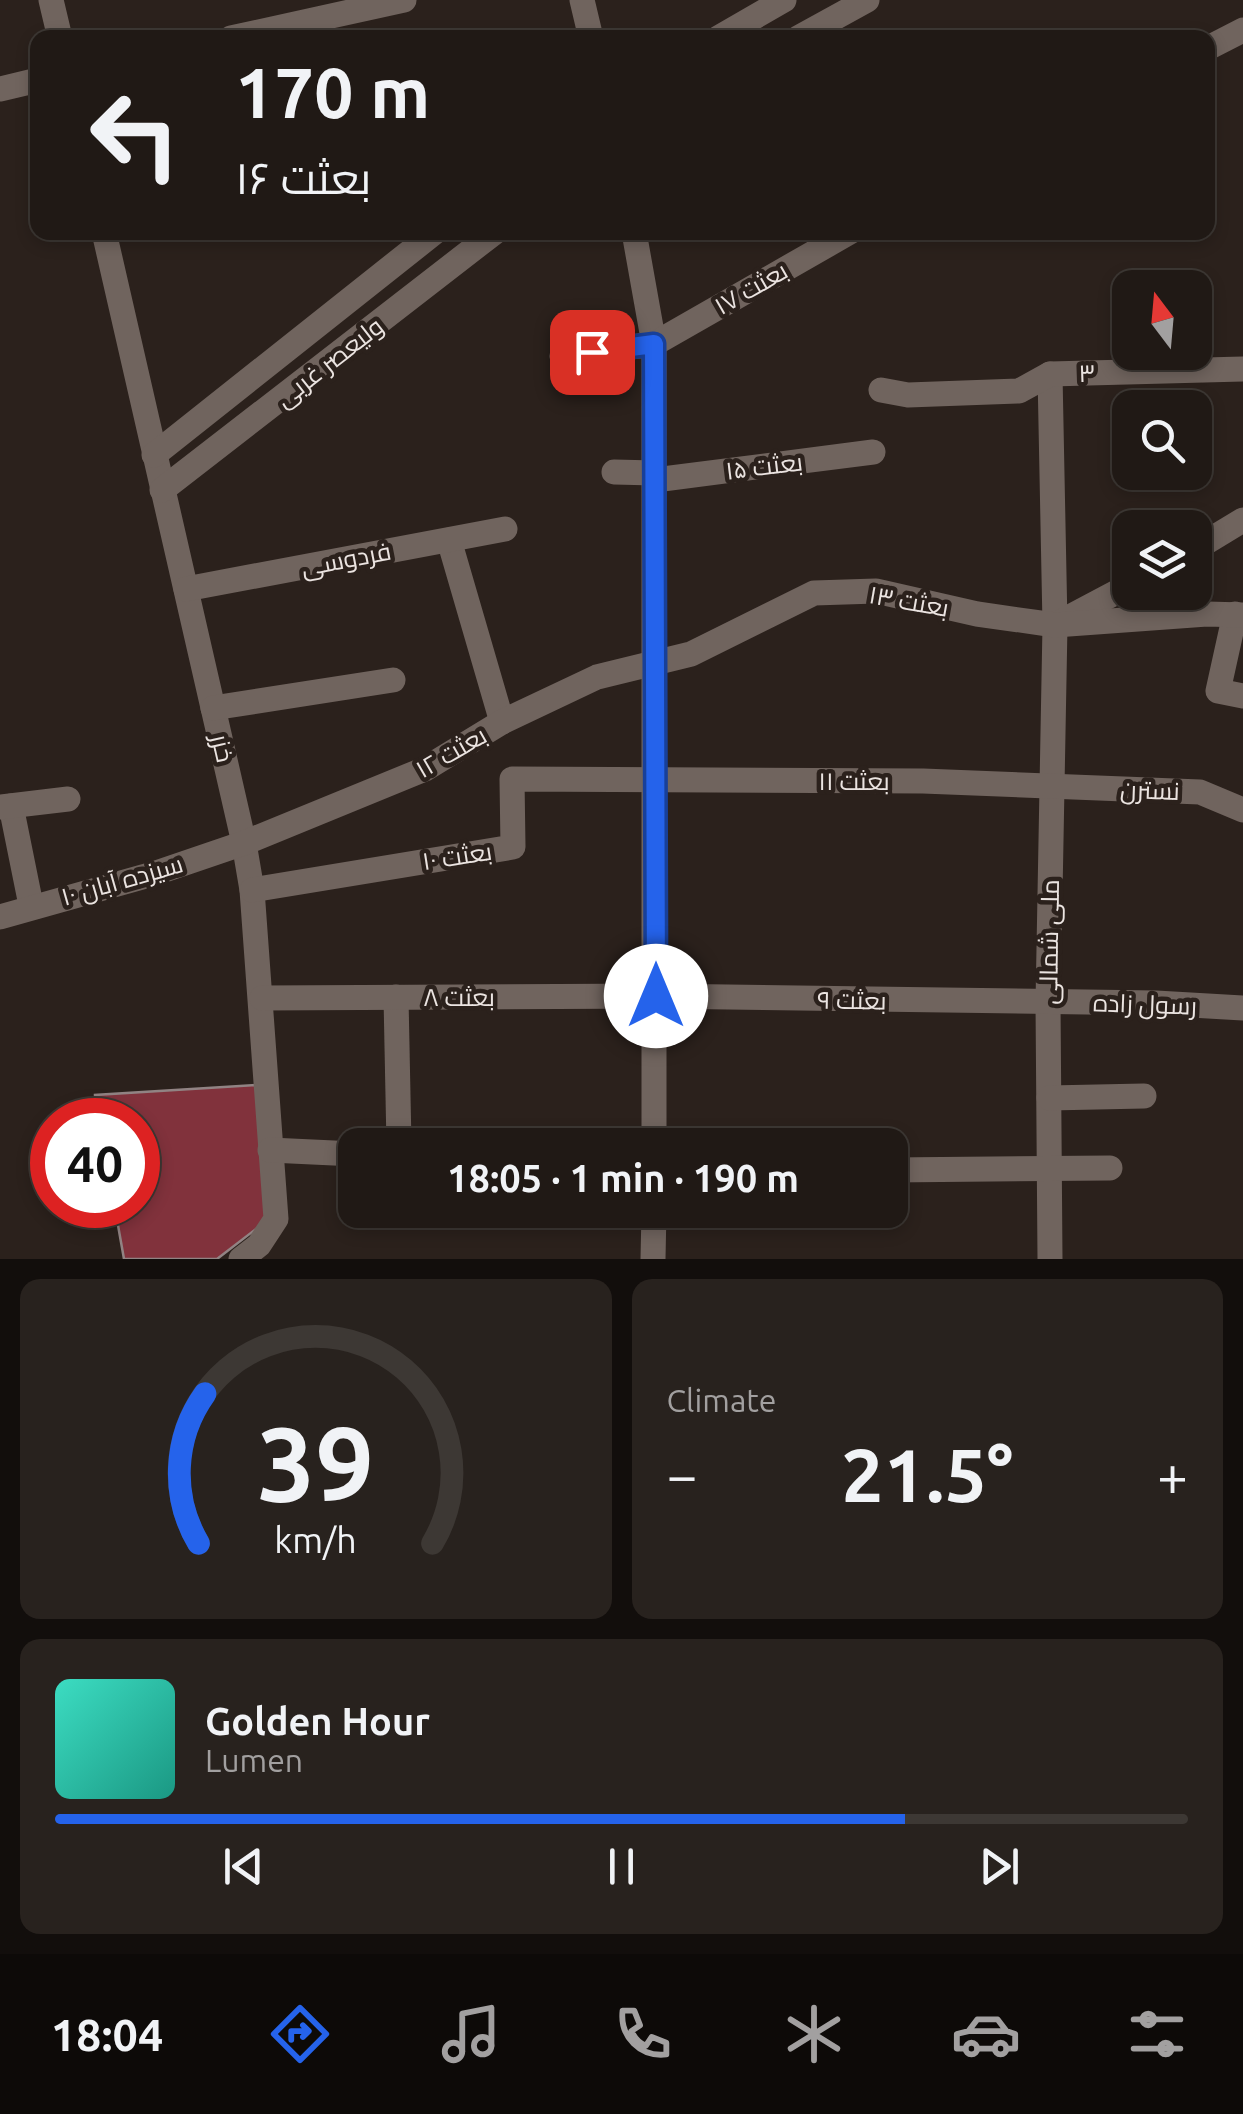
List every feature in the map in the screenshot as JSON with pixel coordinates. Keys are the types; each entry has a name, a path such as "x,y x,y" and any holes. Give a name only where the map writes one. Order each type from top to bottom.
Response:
{"street":[{"path":"51,0 58,30"},
{"path":"267,30 404,0"},
{"path":"582,0 589,30"},
{"path":"732,30 784,0"},
{"path":"813,30 868,0"},
{"path":"1215,44 1243,30"},
{"path":"0,89 30,82"},
{"name":"خزر","path":"106,240 252,890 276,1219 258,1245 241,1259"},
{"name":"ولیعصر غربی","path":"154,455 425,240"},
{"name":"ولیعصر غربی","path":"162,490 485,240"},
{"path":"635,240 654,344 654,1128"},
{"name":"بعثت ۱۷","path":"654,344 836,240"},
{"path":"359,291 384,320"},
{"path":"562,356 654,344"},
{"name":"۳","path":"881,390 908,395 1020,391 1050,374 1243,369"},
{"name":"ملی شمالی","path":"1050,374 1055,625 1048,1002 1050,1259"},
{"name":"بعثت ۱۵","path":"614,472 655,476 873,452"},
{"path":"1212,539 1243,520"},
{"name":"فردوسی","path":"186,590 505,529"},
{"path":"449,540 502,722"},
{"name":"بعثت ۱۳","path":"656,661 691,654 814,593 876,591 976,614 1055,625 1239,615"},
{"path":"1055,625 1112,595"},
{"path":"1239,615 1218,691 1243,696"},
{"name":"بعثت ۱۲","path":"244,844 426,770 502,722 596,677 656,661"},
{"path":"214,708 393,680"},
{"name":"بعثت ۱۰","path":"252,890 513,848 512,779 656,781"},
{"name":"بعثت ۱۱","path":"656,781 923,781 1052,786"},
{"name":"نسترن","path":"1052,786 1200,792 1243,810"},
{"path":"31,906 6,806 68,798"},
{"name":"سیزده آبان ‍۱۰","path":"0,917 244,844"},
{"name":"بعثت ۸","path":"262,998 656,996"},
{"name":"بعثت ۹","path":"656,996 1048,1002"},
{"path":"396,997 399,1128"},
{"name":"رسول زاده","path":"1048,1002 1243,1008"},
{"path":"1049,1098 1144,1096"},
{"path":"270,1150 338,1153"},
{"path":"908,1170 1110,1168"},
{"path":"653,1259 654,1228"}],"building":[{"path":"257,1085 269,1219 217,1259 124,1259 118,1228 160,1228 160,1098 95,1095"}],"route":[{"path":"592,352 654,344 656,996"}]}
